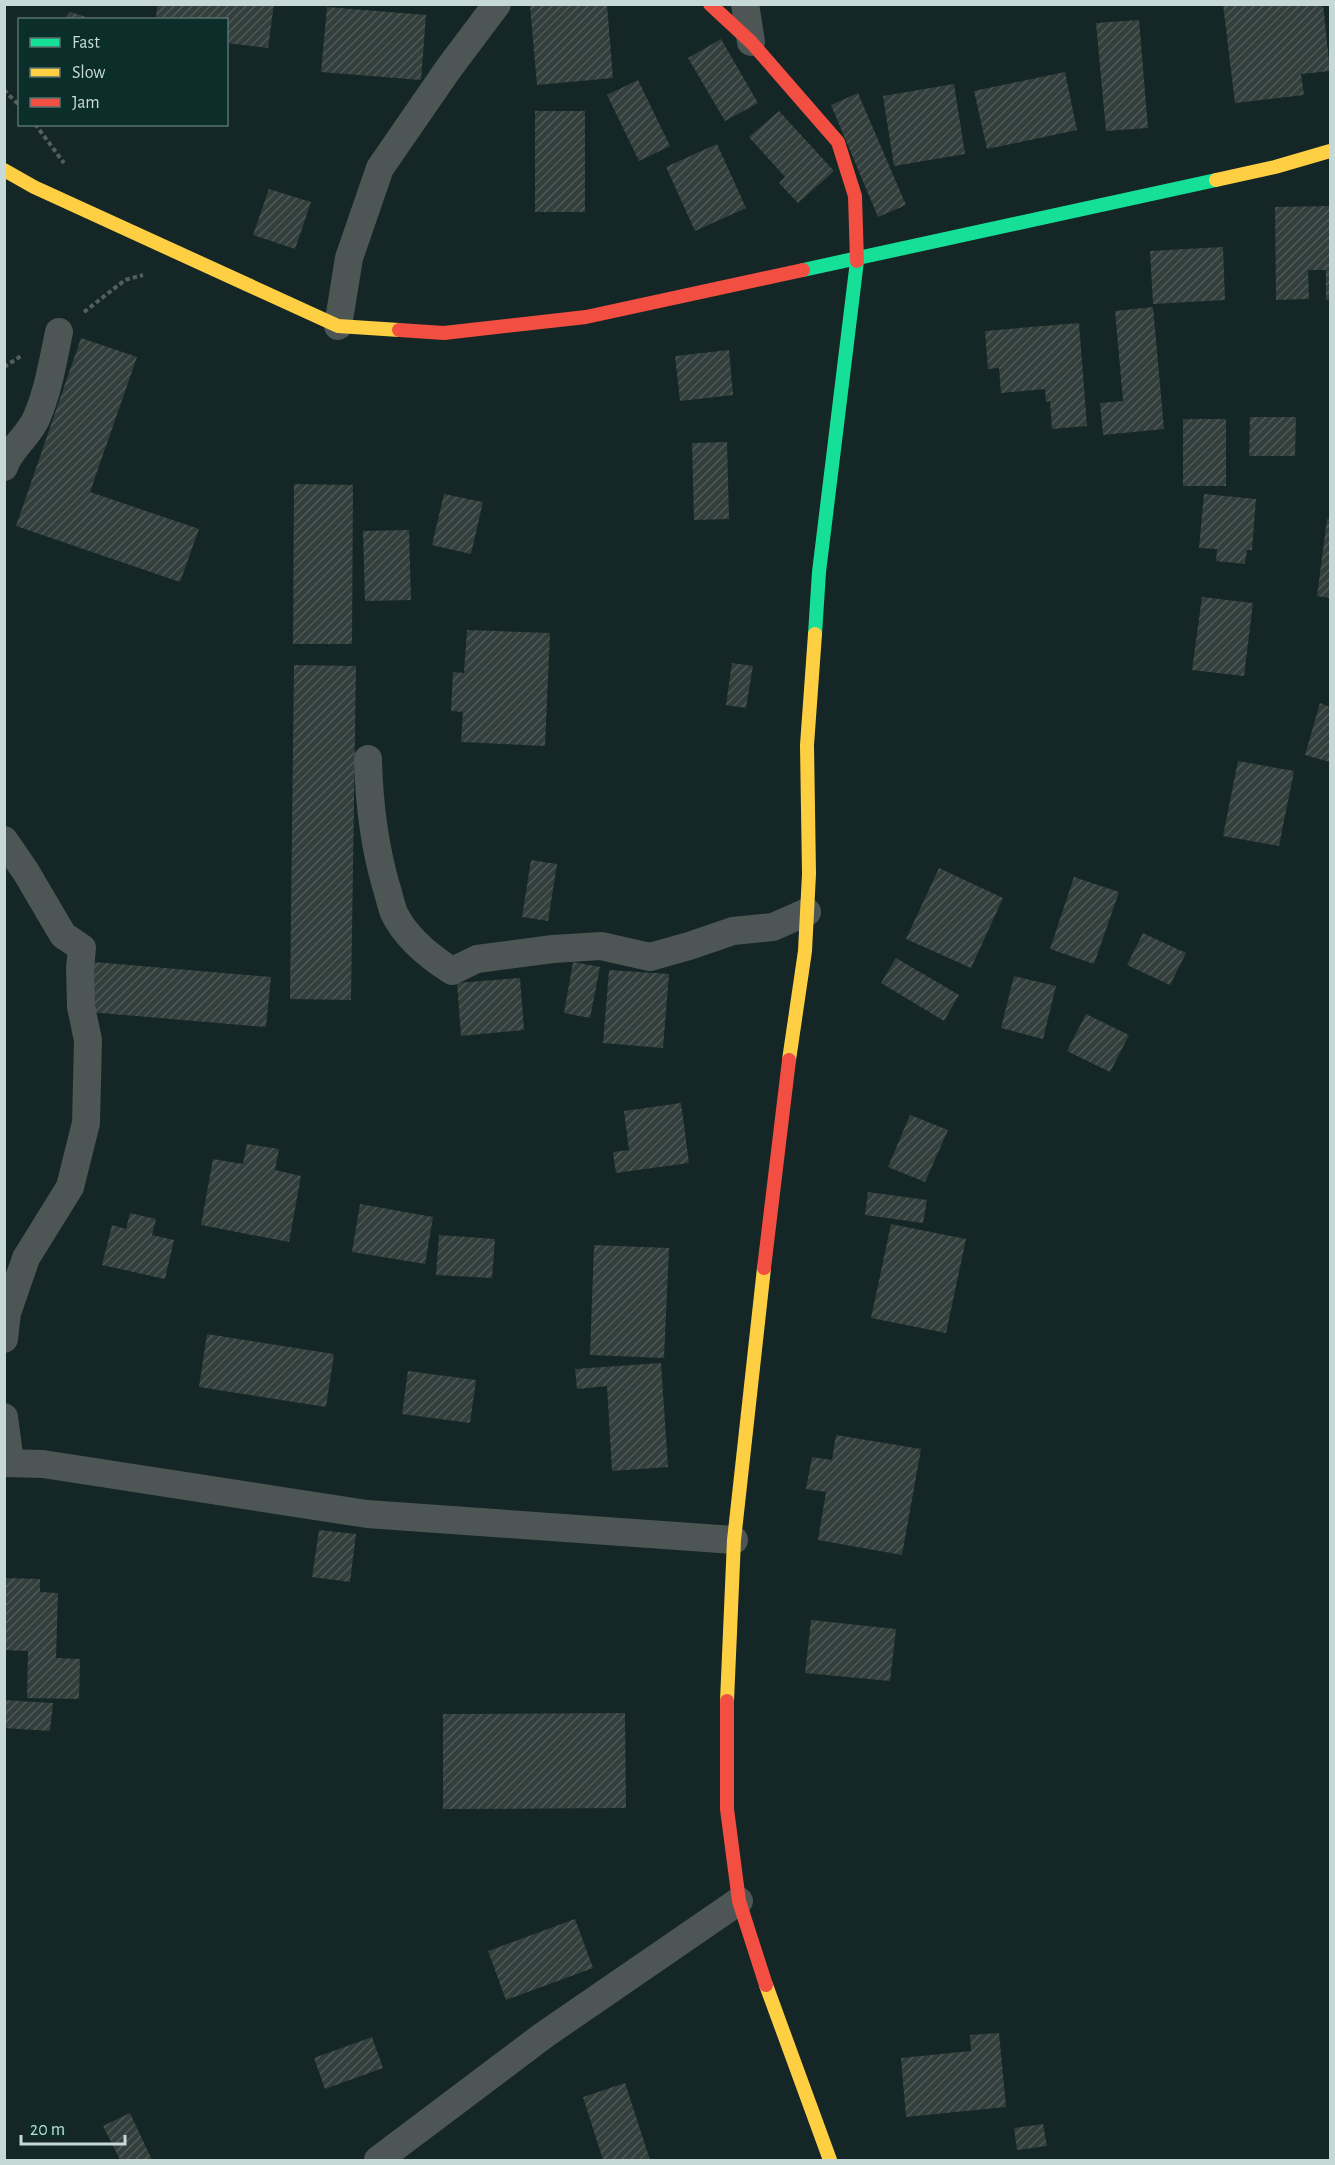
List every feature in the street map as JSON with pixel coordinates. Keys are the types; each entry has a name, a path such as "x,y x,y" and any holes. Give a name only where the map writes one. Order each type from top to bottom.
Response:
{"street":[{"path":"338,326 349,258 380,168 449,68 497,4"},
{"path":"710,4 751,42 838,142 855,196 857,258 819,572 807,745 809,874 803,962 784,1093 734,1539 727,1669 727,1809 739,1901 769,1994 830,2160"},
{"path":"745,4 751,42"},
{"path":"4,170 34,187 338,326 444,333 586,317 1275,167 1330,151"},
{"path":"4,467 8,456 35,421 51,372 59,332"},
{"path":"368,759 370,810 394,913 412,938 432,958 452,971 477,959 553,949 601,946 650,957 733,931 773,927 807,912"},
{"path":"4,840 26,872 63,935 82,948 81,1007 88,1040 86,1123 70,1187 26,1258 7,1313 4,1339"},
{"path":"4,1417 7,1463 43,1464 367,1514 734,1539"},
{"path":"378,2160 544,2035 739,1901"}],"path":[{"path":"4,90 18,104"},
{"path":"4,367 59,332 125,280 171,267 184,255"}],"building":[{"path":"157,4 274,4 268,48 228,43 228,18 156,18"},
{"path":"1223,4 1323,4 1330,71 1301,74 1304,95 1235,103"},
{"path":"530,5 607,5 613,78 537,85"},
{"path":"327,7 426,15 421,80 321,72"},
{"path":"70,12 90,18 65,18"},
{"path":"1139,20 1148,128 1106,131 1096,23"},
{"path":"721,39 758,103 725,121 688,58"},
{"path":"1065,72 1077,130 987,149 974,91"},
{"path":"638,80 670,146 639,161 607,95"},
{"path":"954,84 965,154 894,166 883,96"},
{"path":"858,93 906,205 878,217 831,105"},
{"path":"535,111 585,111 585,212 535,212"},
{"path":"779,111 834,171 798,203 779,183 785,177 749,137"},
{"path":"717,144 746,208 695,231 666,167"},
{"path":"269,189 311,202 295,249 253,235"},
{"path":"1330,206 1330,299 1326,300 1326,270 1308,270 1309,299 1276,300 1275,207"},
{"path":"1223,247 1225,300 1153,304 1150,251"},
{"path":"1153,307 1164,429 1103,435 1100,403 1123,401 1115,311"},
{"path":"1079,323 1087,426 1052,429 1050,401 1046,402 1045,389 1001,393 999,368 988,369 985,331"},
{"path":"81,338 137,357 90,492 199,529 180,582 16,526"},
{"path":"729,350 733,395 680,401 675,356"},
{"path":"1250,417 1296,417 1295,456 1249,456"},
{"path":"1183,419 1226,419 1226,486 1183,486"},
{"path":"727,442 729,519 694,520 692,443"},
{"path":"294,484 353,485 352,644 293,644"},
{"path":"444,494 483,502 471,554 432,545"},
{"path":"1204,494 1256,499 1252,550 1247,550 1245,564 1216,561 1217,549 1199,548"},
{"path":"1327,519 1330,519 1330,598 1317,596"},
{"path":"409,530 411,600 365,601 363,531"},
{"path":"1202,597 1253,603 1244,676 1192,670"},
{"path":"467,630 550,633 545,746 461,742 463,712 451,711 453,672 464,673"},
{"path":"732,663 753,666 746,708 726,705"},
{"path":"294,665 356,666 351,1000 290,999"},
{"path":"1320,703 1330,707 1330,762 1305,755"},
{"path":"1238,761 1294,771 1279,846 1223,836"},
{"path":"531,860 557,864 548,921 522,917"},
{"path":"939,868 1003,898 971,968 906,939"},
{"path":"1074,877 1119,892 1094,964 1050,949"},
{"path":"1143,933 1186,953 1170,985 1127,965"},
{"path":"896,958 959,995 944,1021 881,983"},
{"path":"94,962 271,977 266,1027 89,1012"},
{"path":"573,962 600,967 590,1018 564,1013"},
{"path":"609,970 669,974 663,1048 603,1043"},
{"path":"1014,976 1056,986 1043,1039 1001,1028"},
{"path":"520,978 524,1030 461,1036 457,983"},
{"path":"1086,1014 1129,1035 1110,1072 1067,1051"},
{"path":"681,1103 689,1163 616,1173 613,1152 629,1150 624,1111"},
{"path":"910,1115 948,1130 925,1182 888,1167"},
{"path":"247,1144 279,1149 275,1170 301,1176 289,1242 201,1225 213,1159 243,1164"},
{"path":"868,1192 927,1200 923,1223 865,1215"},
{"path":"360,1204 433,1217 425,1264 352,1252"},
{"path":"130,1213 156,1219 152,1235 174,1240 165,1279 102,1265 112,1225 126,1229"},
{"path":"891,1224 966,1239 946,1333 871,1318"},
{"path":"439,1235 495,1239 492,1278 436,1275"},
{"path":"594,1245 669,1248 664,1358 590,1355"},
{"path":"207,1334 334,1354 326,1407 199,1387"},
{"path":"661,1363 668,1467 612,1471 607,1386 577,1389 575,1369"},
{"path":"408,1371 476,1380 470,1423 402,1414"},
{"path":"836,1435 921,1449 902,1555 818,1540 826,1492 806,1489 812,1457 832,1460"},
{"path":"319,1530 356,1534 350,1582 312,1577"},
{"path":"4,1578 40,1579 40,1592 58,1593 56,1658 80,1659 79,1699 27,1698 28,1651 4,1650"},
{"path":"811,1620 896,1629 890,1681 805,1673"},
{"path":"4,1700 53,1703 50,1731 4,1728"},
{"path":"625,1713 626,1808 443,1809 443,1714"},
{"path":"575,1919 593,1968 506,2000 488,1951"},
{"path":"999,2033 1006,2107 906,2117 901,2058 971,2051 970,2035"},
{"path":"372,2037 383,2068 325,2089 314,2058"},
{"path":"625,2083 650,2160 603,2160 583,2097"},
{"path":"130,2113 152,2160 120,2160 103,2126"},
{"path":"1043,2124 1047,2146 1017,2150 1014,2128"}],"traffic: fast":[{"path":"803,270 1216,180"},
{"path":"815,634 819,572 857,261"}],"traffic: slow":[{"path":"1216,180 1275,167 1330,151"},
{"path":"4,170 34,187 338,326 399,330"},
{"path":"789,1060 805,951 809,874 807,745 815,634"},
{"path":"727,1701 734,1540 764,1268"},
{"path":"766,1985 830,2160"}],"traffic: jam":[{"path":"710,4 751,42 838,142 855,196 857,261"},
{"path":"399,330 444,333 586,317 803,270"},
{"path":"764,1268 789,1060"},
{"path":"727,1701 727,1809 739,1901 766,1985"}]}
